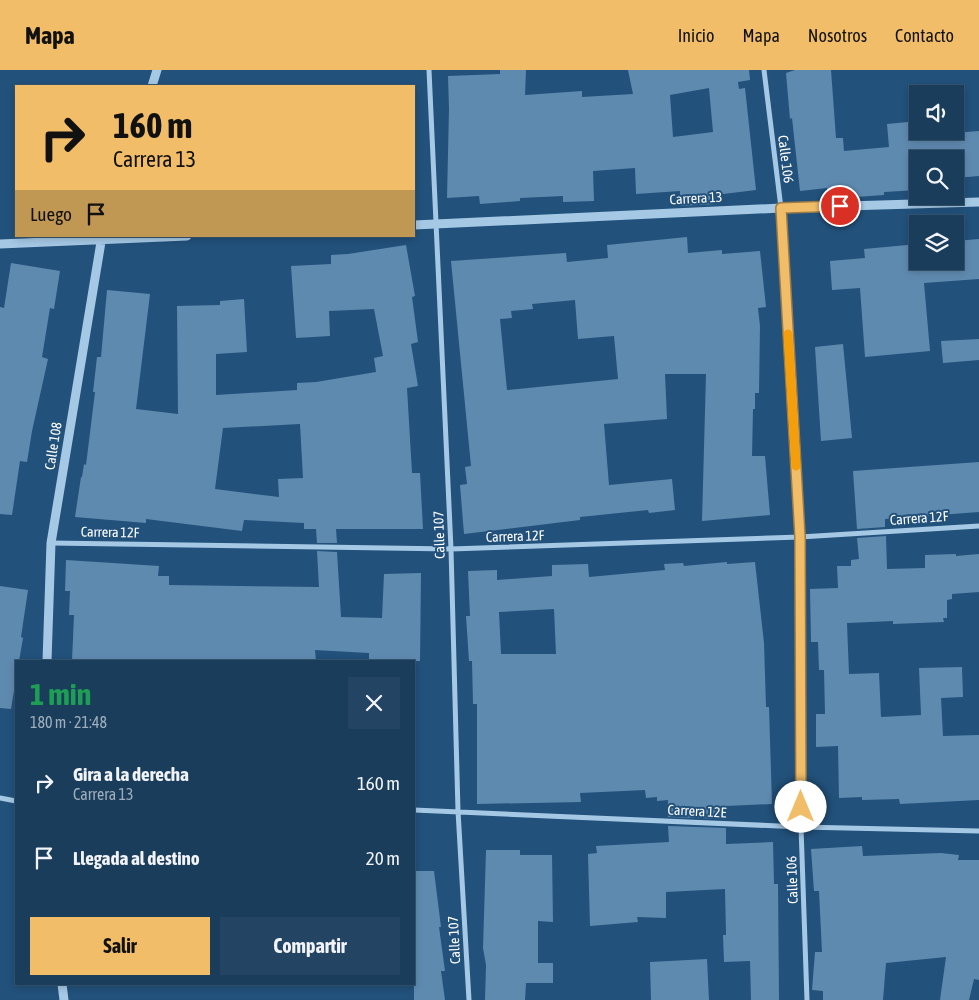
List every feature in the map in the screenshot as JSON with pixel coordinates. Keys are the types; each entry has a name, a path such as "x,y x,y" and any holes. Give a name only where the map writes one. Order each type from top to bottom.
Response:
{"street":[{"path":"152,85 157,70"},
{"name":"Calle 107","path":"429,70 451,549 458,811 469,1000"},
{"name":"Calle 106","path":"764,70 781,208 800,537 801,827 807,1000"},
{"name":"Carrera 13","path":"415,225 781,208 979,202"},
{"path":"0,244 144,237"},
{"name":"Calle 108","path":"47,660 51,543 102,238"},
{"name":"Carrera 12F","path":"51,543 451,549 800,537 979,526"},
{"path":"0,798 15,801"},
{"name":"Carrera 12E","path":"415,810 801,827 979,831"},
{"path":"62,985 64,1000"}],"building":[{"path":"500,70 526,70 525,95 582,91 582,97 633,94 628,70 749,70 750,80 738,82 739,89 745,88 756,190 715,195 716,204 680,206 680,191 636,194 635,168 593,171 594,201 563,202 563,196 520,198 520,201 480,204 479,196 447,198 448,76 500,74","holes":["709,88 713,132 673,137 670,95"]},
{"path":"795,70 831,70 836,138 843,138 844,151 889,147 887,124 909,122 909,140 964,140 964,132 979,131 979,176 964,177 964,150 909,150 909,191 884,192 884,195 828,199 827,188 800,191 786,73"},
{"path":"687,237 688,253 722,250 722,254 760,251 766,307 758,308 760,326 759,393 755,393 755,409 753,409 752,456 765,456 770,515 702,521 706,374 665,374 667,419 604,424 609,485 672,479 675,510 649,513 648,510 580,517 580,520 464,534 460,485 467,484 465,467 471,466 451,261 566,253 567,262 608,258 607,245","holes":["575,300 578,339 614,336 618,379 507,390 500,319 512,318 511,311 533,309 532,304"]},
{"path":"979,239 979,279 924,283 930,351 865,357 860,288 832,290 830,261 865,258 864,249 909,245 909,270 964,270 964,240"},
{"path":"406,245 415,296 412,297 418,342 411,344 418,386 407,388 412,473 420,473 423,529 336,529 337,543 317,543 316,529 304,529 304,523 244,520 242,531 146,519 146,523 75,517 81,477 84,464 86,465 95,392 93,392 97,357 101,357 107,290 150,294 136,409 178,414 177,306 220,305 220,301 244,299 247,352 216,354 216,395 297,390 297,383 316,382 376,372 374,358 383,356 374,309 329,311 330,336 296,338 291,266 331,264 331,255","holes":["300,424 303,478 278,479 279,497 215,489 223,428"]},
{"path":"11,263 60,271 54,309 50,308 42,357 48,359 27,462 20,461 12,515 0,514 0,307 4,308"},
{"path":"979,339 979,360 943,363 941,341"},
{"path":"843,344 852,438 821,441 815,347"},
{"path":"979,462 979,512 885,519 885,527 857,529 853,471"},
{"path":"886,536 887,569 925,568 925,555 956,554 956,556 979,554 979,592 952,594 952,599 947,600 947,618 943,618 944,622 893,624 893,621 847,623 849,674 879,673 881,717 921,715 919,668 962,667 963,697 941,698 943,736 979,735 979,800 900,804 899,799 862,800 862,797 839,798 838,746 816,747 816,714 825,714 824,670 819,670 818,642 811,642 810,589 838,588 837,566 851,566 851,560 859,559 857,538"},
{"path":"317,551 337,552 341,617 382,618 384,574 421,573 420,661 369,660 369,653 315,650 316,660 72,660 74,615 69,615 70,591 65,591 66,560 159,566 158,576 169,576 169,585 319,587"},
{"path":"727,562 727,564 755,562 764,643 766,707 769,707 772,804 726,806 726,819 668,817 668,800 657,801 657,797 646,798 645,790 580,793 581,802 477,804 477,704 473,704 472,661 469,661 466,616 470,616 468,571 497,570 497,580 552,576 552,565 588,564 589,577 665,570 664,564 683,563 684,566","holes":["554,609 556,654 501,654 499,612"]},
{"path":"0,586 28,590 19,660 15,660 15,685 11,709 0,708"},
{"path":"668,826 726,828 726,844 773,842 774,884 778,884 779,1000 751,1000 750,961 724,962 723,935 726,935 725,889 666,892 666,918 637,917 638,922 590,926 588,854 597,853 596,846 669,842"},
{"path":"862,846 863,856 941,853 959,855 958,860 979,860 979,980 974,979 969,1000 940,1000 946,957 886,963 883,1000 823,1000 823,991 812,990 815,952 822,952 819,891 814,891 811,849"},
{"path":"486,850 520,850 520,855 552,855 553,922 538,921 538,963 553,963 553,983 526,983 525,1000 485,1000 486,965 483,948"},
{"path":"415,871 434,871 445,971 441,971 445,1000 414,1000"},
{"path":"707,959 709,1000 651,1000 650,962"}],"slow traffic":[{"path":"788,334 796,466"}],"route":[{"path":"801,807 800,537 781,208 840,206"}]}
